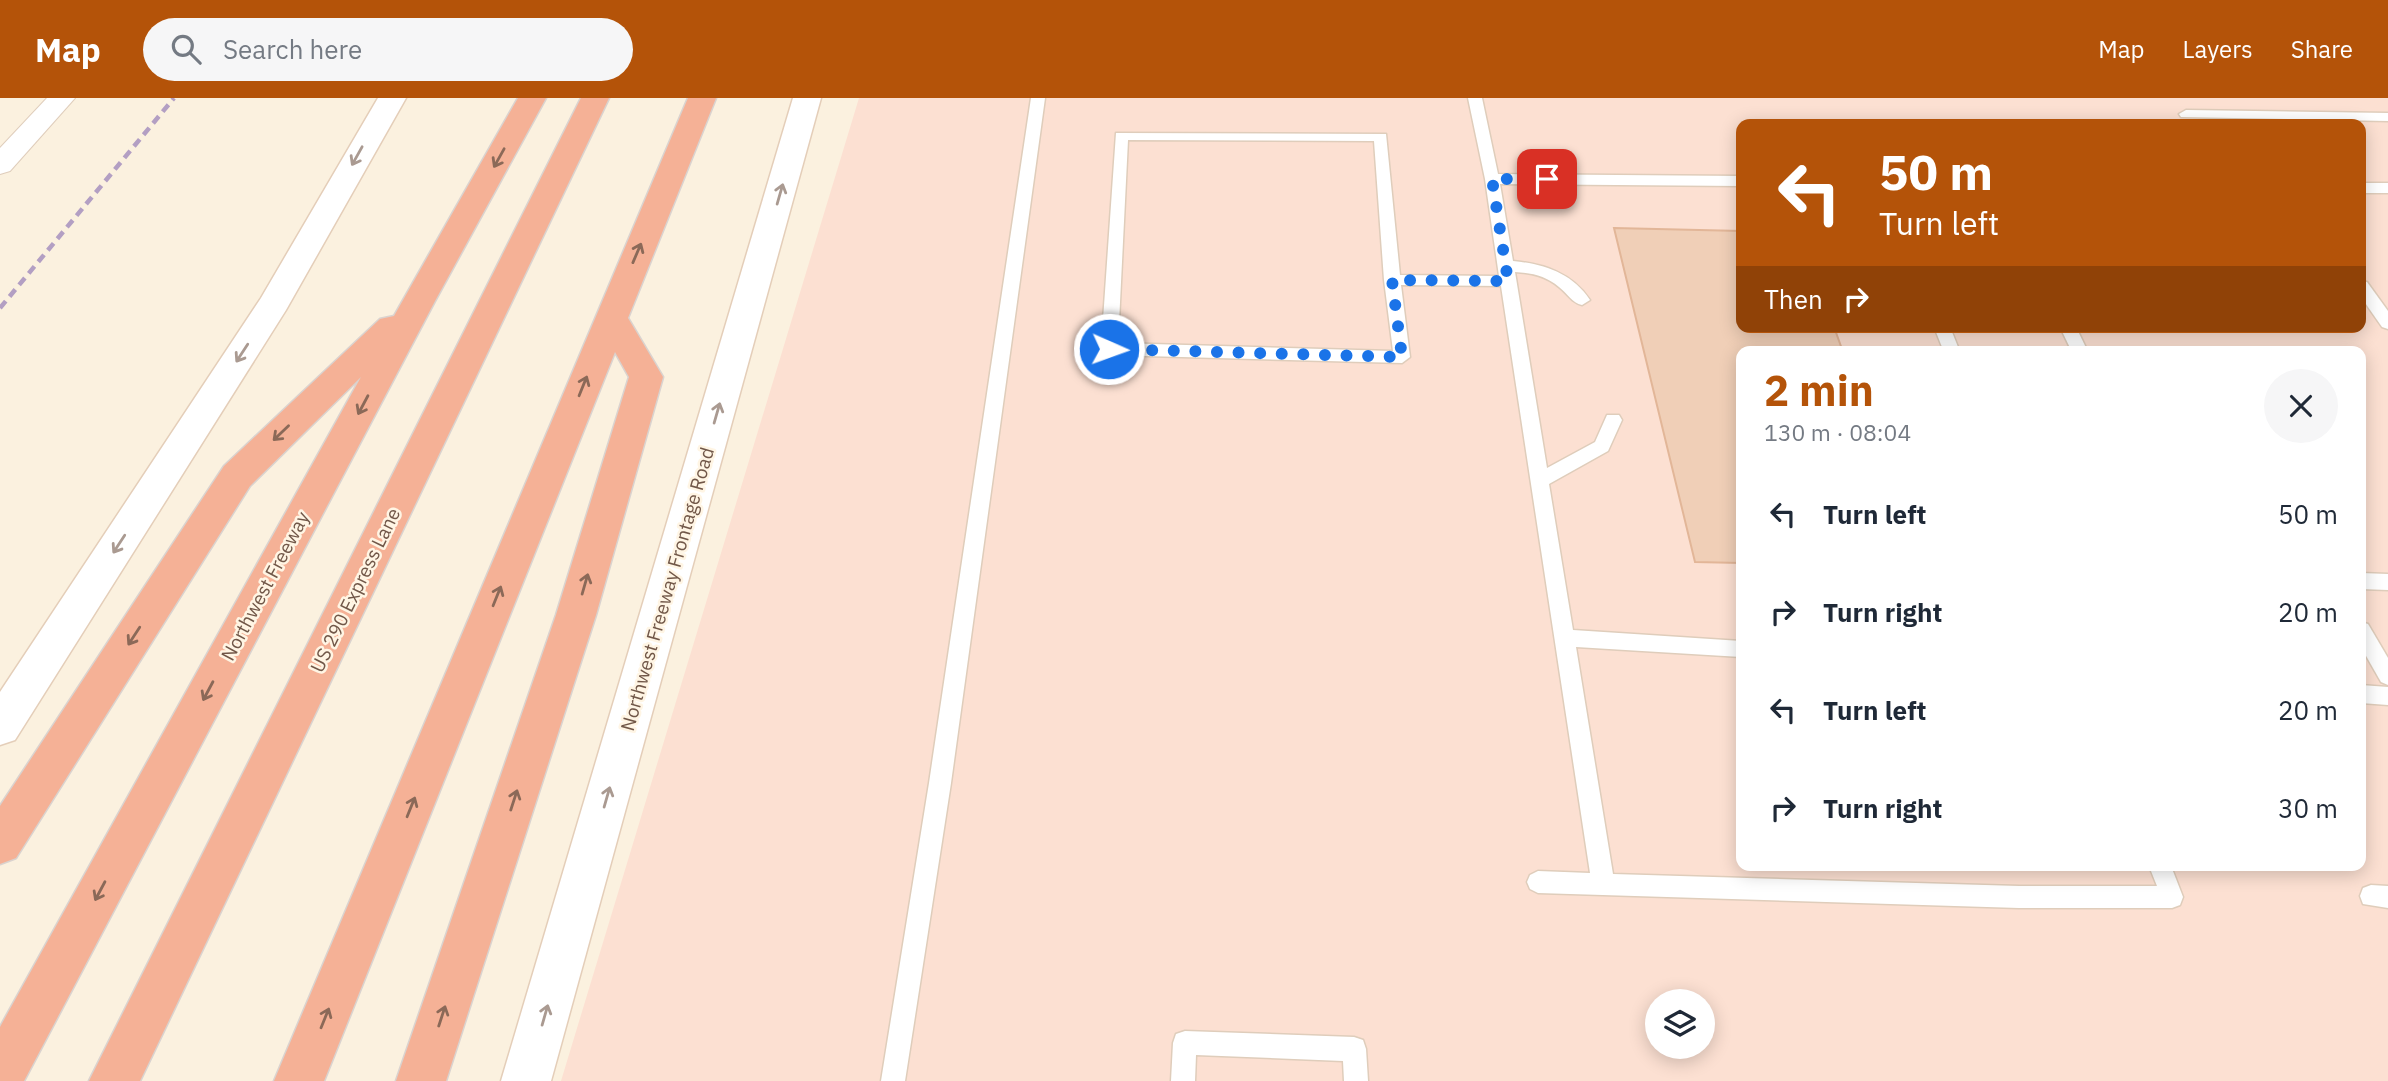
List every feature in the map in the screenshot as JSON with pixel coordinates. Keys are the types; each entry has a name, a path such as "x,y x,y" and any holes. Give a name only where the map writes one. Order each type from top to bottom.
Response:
{"highway":[{"name":"Northwest Freeway","path":"0,1076 419,301 532,98"},
{"name":"US 290 Express Lane","path":"114,1081 595,98"},
{"path":"299,1081 702,98"},
{"path":"0,844 237,476 419,301"},
{"path":"421,1081 576,615 646,377 611,316"}],"main road":[{"path":"0,727 275,302 392,98"},
{"name":"Northwest Freeway Frontage Road","path":"526,1081 807,98"}],"street":[{"path":"0,165 62,98"}],"lane":[{"path":"893,1081 944,756 1038,98"},
{"path":"1475,98 1492,179 1603,884"},
{"path":"2176,98 2189,119 2388,117"},
{"path":"1121,136 1381,137 1392,280 1402,357 1109,349 1121,136"},
{"path":"1492,179 1736,181"},
{"path":"2366,188 2388,188"},
{"path":"1392,280 1506,273 1542,268 1563,279 1582,300"},
{"path":"2366,293 2388,323"},
{"path":"1539,481 1602,446 1614,420"},
{"path":"2366,581 2388,582"},
{"path":"1564,638 1736,649"},
{"path":"2366,639 2388,676"},
{"path":"2366,694 2388,696"},
{"path":"1538,882 2019,897 2172,897 2162,871"},
{"path":"1184,1081 1185,1043 1354,1049 1356,1081"}],"shaded area":[{"path":"859,98 2388,98 2388,1081 561,1081"}],"building":[{"path":"1614,228 1736,231 1736,333 1836,333 1841,346 1736,346 1736,563 1695,562"}],"railway":[{"path":"0,308 174,98"}],"route":[{"path":"1109,349 1402,357 1392,280 1508,281 1492,179 1547,179"}]}
